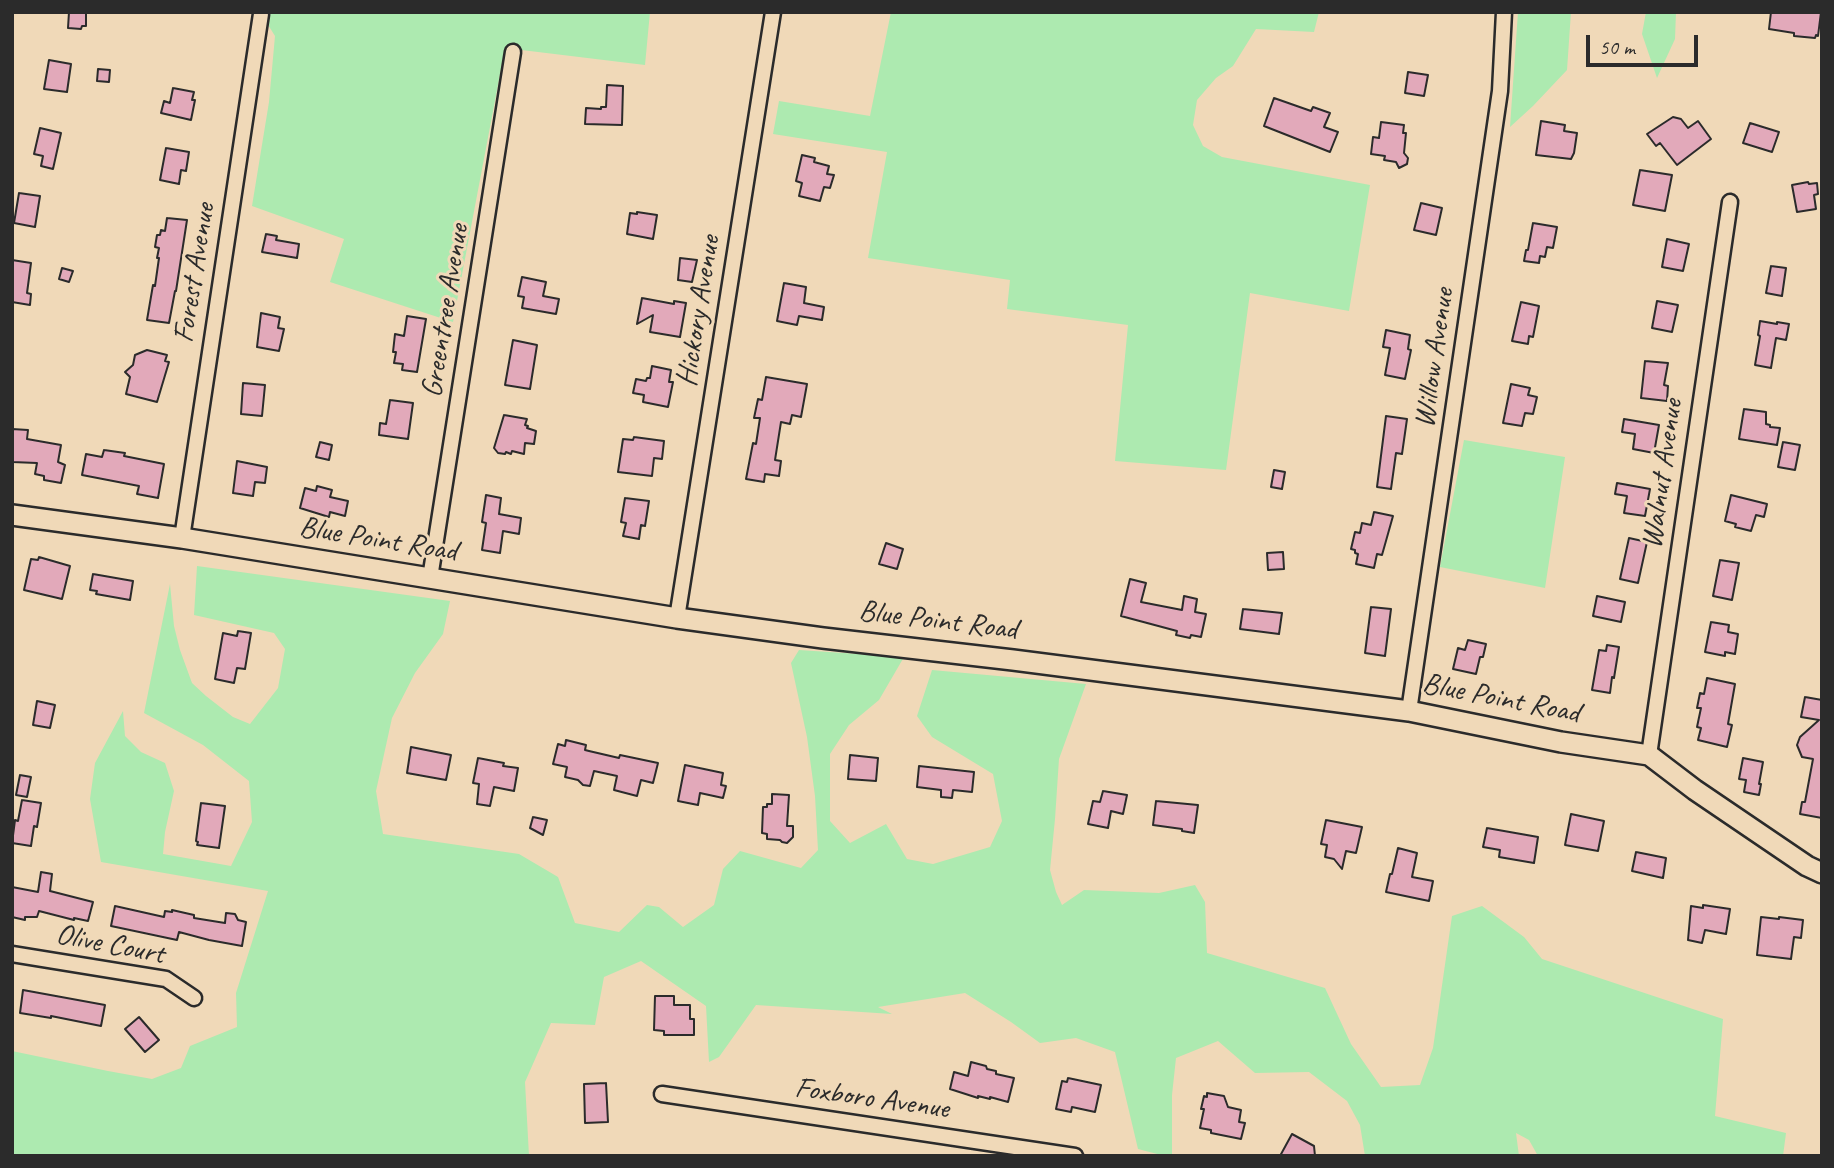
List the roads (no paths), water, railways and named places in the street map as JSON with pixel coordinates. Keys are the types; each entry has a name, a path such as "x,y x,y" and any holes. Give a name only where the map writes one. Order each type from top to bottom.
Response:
{"street":[{"name":"Hickory Avenue","path":"677,618 773,12"},
{"name":"Willow Avenue","path":"1409,711 1500,91 1504,12"},
{"name":"Forest Avenue","path":"182,538 261,15"},
{"name":"Greentree Avenue","path":"430,578 513,52"},
{"name":"Walnut Avenue","path":"1648,755 1730,201"},
{"name":"Blue Point Road","path":"12,515 182,538 677,618 1409,711 1561,742 1648,755 1706,798 1807,866 1822,873"},
{"name":"Olive Court","path":"12,954 166,979 194,998"},
{"name":"Foxboro Avenue","path":"662,1094 1075,1156"}]}
